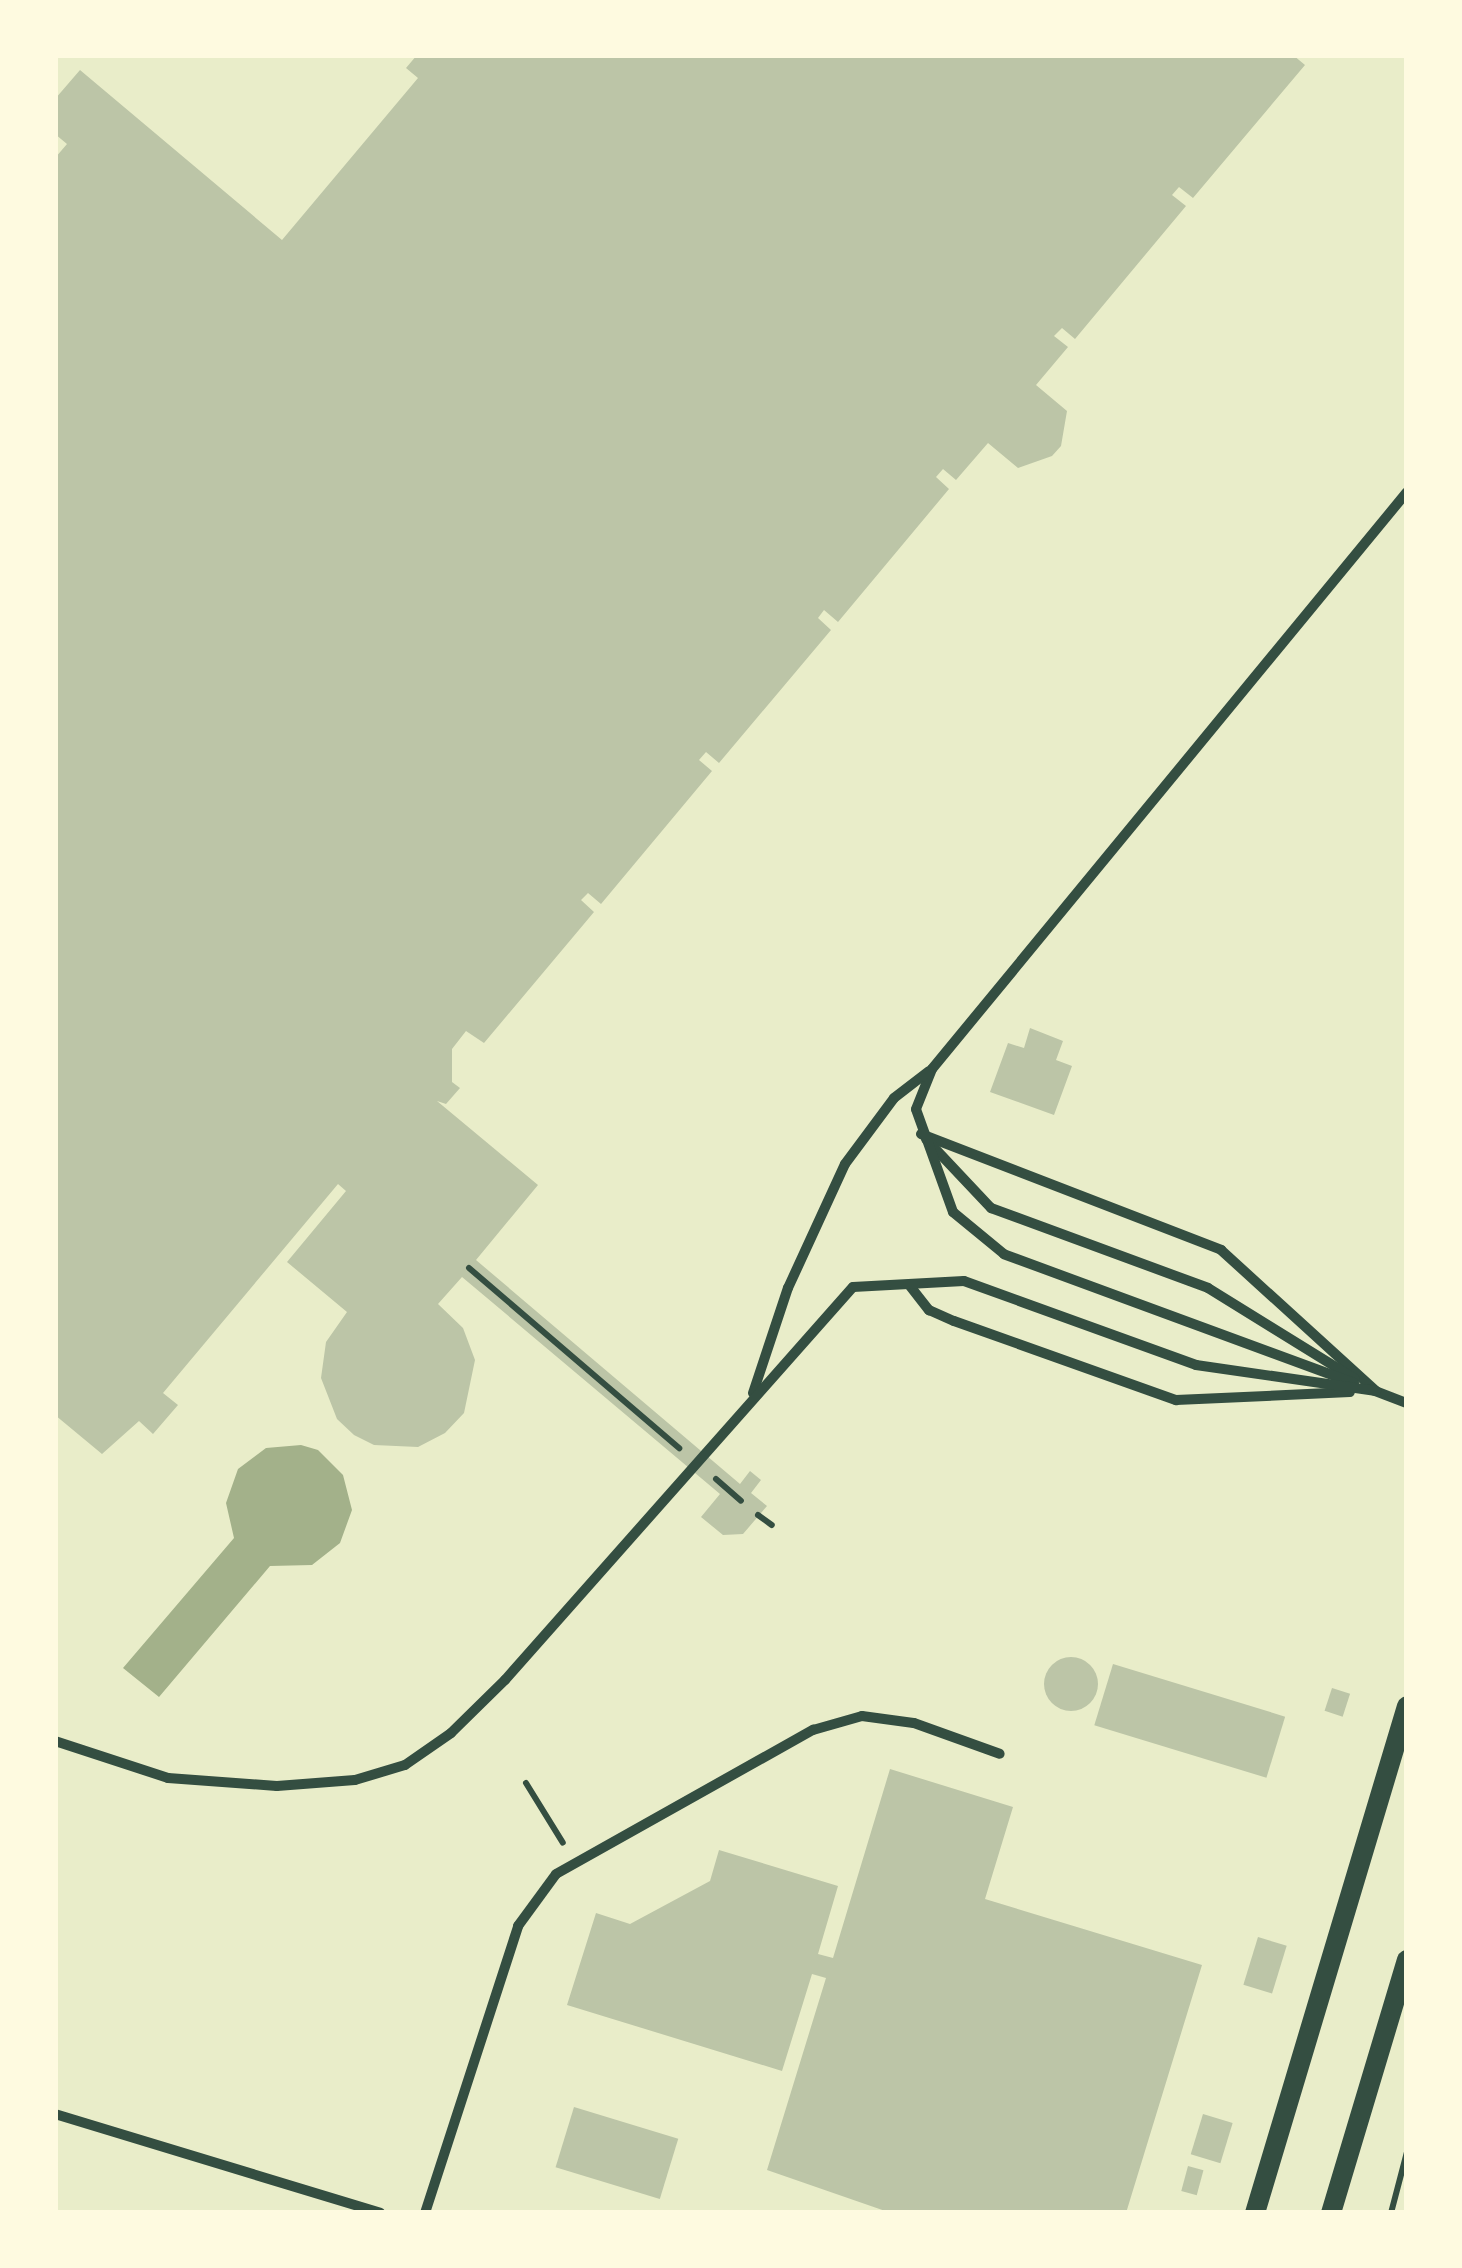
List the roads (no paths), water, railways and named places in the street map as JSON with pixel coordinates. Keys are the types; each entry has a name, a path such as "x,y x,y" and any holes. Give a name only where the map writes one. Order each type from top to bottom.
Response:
{"main road":[{"path":"1255,2213 1407,1706"},
{"path":"1331,2213 1407,1960"}],"street":[{"path":"751,1398 788,1288 846,1164 894,1098 932,1070 1407,492"},
{"path":"932,1070 916,1110 922,1134 953,1212 1004,1254 1407,1403"},
{"path":"922,1134 991,1208 1208,1288 1376,1391"},
{"path":"922,1134 1221,1250 1376,1391"},
{"path":"55,1740 168,1778 277,1786 355,1780 405,1765 451,1733 505,1680 854,1286 964,1281 1196,1364 1376,1391"},
{"path":"910,1286 929,1310 954,1322 1176,1400 1376,1391"},
{"path":"425,2213 518,1926 556,1874 813,1730 862,1716 914,1724 1000,1754"},
{"path":"55,2114 380,2213"}]}
